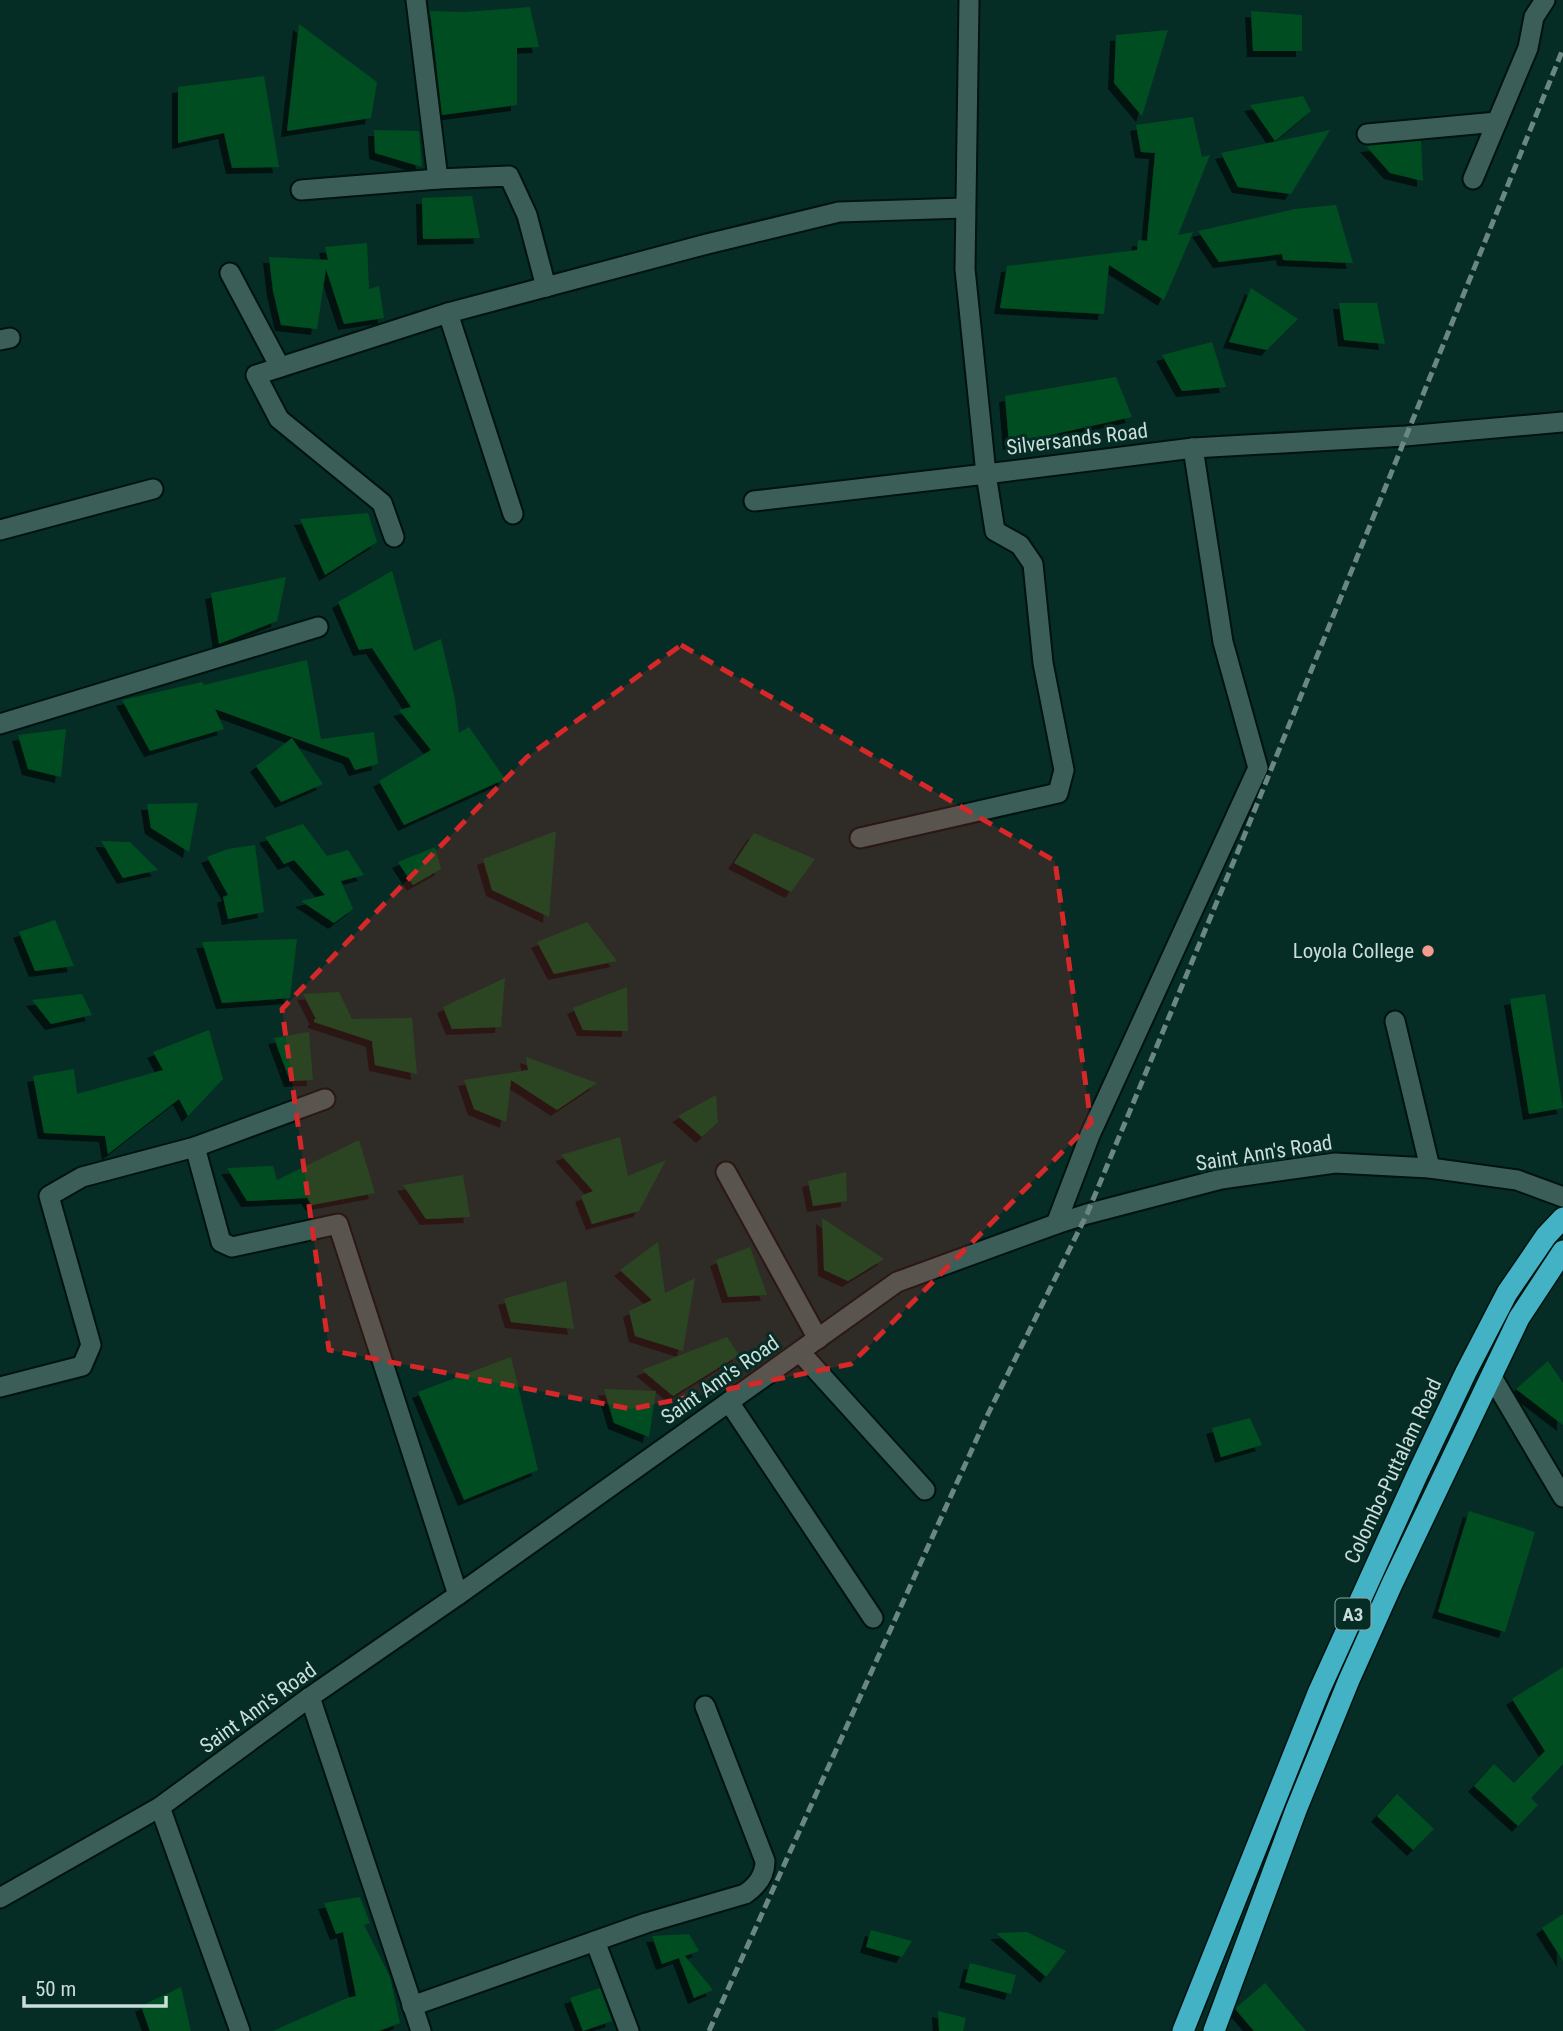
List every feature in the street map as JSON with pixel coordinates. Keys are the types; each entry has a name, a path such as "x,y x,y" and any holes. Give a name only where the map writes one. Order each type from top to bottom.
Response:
{"highway":[{"name":"Colombo-Puttalam Road","path":"1189,2028 1319,1691 1417,1475 1507,1293 1546,1236 1563,1218"},
{"name":"A3","path":"1214,2031 1296,1810 1349,1680 1519,1318 1563,1251"}],"street":[{"path":"416,0 438,179"},
{"name":"Silversands Road","path":"969,0 965,269 986,474 1193,448 1405,436 1563,422"},
{"path":"1473,179 1528,48 1534,17 1545,0"},
{"path":"1367,134 1497,122"},
{"path":"301,190 509,176 527,215 546,287"},
{"path":"394,537 382,503 279,419 256,375 448,313 839,212 964,208"},
{"path":"230,273 279,367"},
{"path":"448,313 513,514"},
{"path":"1056,1223 1090,1135 1258,768 1223,642 1193,448"},
{"path":"754,501 986,474 995,531 1020,545 1033,565 1043,663 1064,770 1058,793 860,838"},
{"path":"0,530 153,489"},
{"path":"0,724 318,627"},
{"path":"1395,1021 1430,1168"},
{"path":"0,1387 82,1366 91,1345 49,1196 82,1177 195,1147 325,1098"},
{"path":"195,1147 221,1242 232,1247 338,1223 458,1595"},
{"name":"Saint Ann's Road","path":"0,1898 160,1807 310,1697 458,1595 897,1282 1056,1223 1234,1177 1335,1163 1430,1168 1517,1180 1563,1197"},
{"path":"726,1172 818,1339"},
{"path":"800,1352 925,1490"},
{"path":"1492,1377 1563,1497"},
{"path":"729,1402 873,1618"},
{"path":"310,1697 421,2031"},
{"path":"412,2006 646,1923 745,1894 753,1889 764,1873 765,1861 705,1706"},
{"path":"160,1807 240,2031"},
{"path":"595,1941 629,2031"}],"highlighted area":[{"path":"681,645 1055,861 1091,1123 851,1364 631,1409 329,1350 282,1009 527,757"}],"building":[{"path":"530,7 539,47 517,48 517,105 442,115 430,11 465,12"},
{"path":"1251,11 1302,15 1302,51 1253,51"},
{"path":"299,24 377,82 371,118 287,131"},
{"path":"1168,30 1142,116 1114,83 1116,35"},
{"path":"264,76 279,167 232,168 224,133 178,143 178,87"},
{"path":"1303,96 1311,111 1275,141 1250,105"},
{"path":"1193,117 1202,157 1210,155 1178,235 1193,232 1164,300 1109,265 1104,314 1000,308 1007,266 1137,250 1138,240 1147,241 1155,153 1141,152 1136,125"},
{"path":"374,130 419,131 422,167 375,153"},
{"path":"1330,130 1291,194 1238,187 1221,153"},
{"path":"1421,141 1423,181 1390,173 1366,146"},
{"path":"472,196 480,238 423,239 422,198"},
{"path":"1336,205 1353,263 1283,260 1282,254 1219,262 1198,231 1295,209"},
{"path":"367,243 369,289 379,286 384,318 344,324 326,269 317,329 281,325 269,257 328,260 325,247"},
{"path":"1251,288 1298,319 1267,350 1229,342"},
{"path":"1339,303 1377,303 1385,344 1344,340"},
{"path":"1212,342 1226,387 1182,391 1162,355"},
{"path":"1116,377 1132,417 1009,444 1005,396"},
{"path":"368,513 377,542 325,575 300,519"},
{"path":"392,571 414,651 441,639 455,699 459,733 469,727 505,779 404,825 379,781 431,750 399,710 411,707 372,648 359,650 338,602"},
{"path":"286,577 277,621 219,644 211,593"},
{"path":"307,660 321,739 374,732 378,764 355,770 349,758 215,709 224,729 150,751 122,700 202,682 204,685"},
{"path":"66,729 61,777 28,769 18,735"},
{"path":"292,738 323,784 281,802 256,766"},
{"path":"198,803 189,852 151,828 147,804"},
{"path":"303,824 327,856 348,850 364,875 341,881 353,909 334,923 301,901 325,895 294,860 284,864 265,837"},
{"path":"556,831 549,917 492,890 483,859"},
{"path":"754,833 815,859 791,892 734,863"},
{"path":"101,841 130,842 158,870 123,878"},
{"path":"255,845 264,912 228,919 223,897 228,895 207,857 228,849"},
{"path":"435,847 441,869 413,885 398,862"},
{"path":"55,920 74,966 35,971 19,932"},
{"path":"587,922 617,961 554,974 537,942"},
{"path":"297,939 290,998 222,1003 202,942"},
{"path":"505,978 501,1027 452,1029 443,1007"},
{"path":"627,987 628,1031 583,1030 573,1008"},
{"path":"339,992 352,1019 412,1018 417,1074 375,1065 372,1041 314,1022 316,1019 303,994"},
{"path":"82,994 92,1015 51,1024 32,1000"},
{"path":"1545,994 1563,1108 1529,1114 1510,999"},
{"path":"209,1030 223,1079 188,1116 179,1099 108,1154 105,1136 44,1133 33,1076 74,1069 77,1094 163,1070 153,1052"},
{"path":"309,1032 313,1080 290,1081 274,1038"},
{"path":"526,1057 597,1083 557,1110 511,1080 506,1122 474,1109 464,1080 528,1070"},
{"path":"716,1095 718,1122 702,1137 678,1116"},
{"path":"620,1137 628,1176 666,1160 639,1211 592,1224 581,1196 593,1191 561,1155"},
{"path":"359,1140 375,1193 312,1205 307,1198 247,1201 227,1168 273,1166 277,1180"},
{"path":"846,1172 847,1201 813,1206 808,1181"},
{"path":"463,1175 470,1217 426,1219 403,1185"},
{"path":"822,1218 884,1259 848,1281 824,1270"},
{"path":"658,1242 665,1293 695,1278 683,1351 635,1336 629,1311 652,1300 620,1270"},
{"path":"750,1247 767,1295 728,1297 716,1260"},
{"path":"566,1281 574,1329 511,1322 504,1299"},
{"path":"727,1337 739,1355 673,1396 642,1370"},
{"path":"511,1357 538,1470 464,1500 418,1392"},
{"path":"1548,1361 1563,1383 1563,1425 1516,1389"},
{"path":"604,1389 656,1391 649,1437 614,1423"},
{"path":"1250,1418 1262,1445 1221,1457 1212,1428"},
{"path":"1469,1511 1535,1532 1505,1632 1438,1612"},
{"path":"1563,1667 1563,1764 1531,1798 1538,1805 1518,1826 1474,1786 1494,1764 1514,1783 1545,1751 1512,1699"},
{"path":"1397,1794 1434,1829 1413,1850 1377,1816"},
{"path":"360,1897 370,1923 364,1925 390,1977 400,2023 379,2031 273,2031 356,1996 343,1932 336,1934 324,1903"},
{"path":"1563,1914 1563,1961 1542,1928"},
{"path":"871,1930 912,1941 902,1957 866,1947"},
{"path":"1027,1932 1066,1951 1046,1977 996,1933"},
{"path":"689,1934 699,1951 685,1956 713,1990 694,1998 679,1958 662,1964 652,1936"},
{"path":"970,1963 1016,1975 1011,1994 965,1982"},
{"path":"1265,1983 1306,2031 1254,2031 1236,2010"},
{"path":"181,1987 191,2031 150,2031 141,2006"},
{"path":"600,1988 612,2021 583,2031 570,1998"},
{"path":"938,2011 966,2018 963,2031 939,2031"}],"railway":[{"path":"709,2031 988,1414 1087,1214 1236,856 1563,49"}],"place":[{"name":"Loyola College","path":"1428,951"}]}
